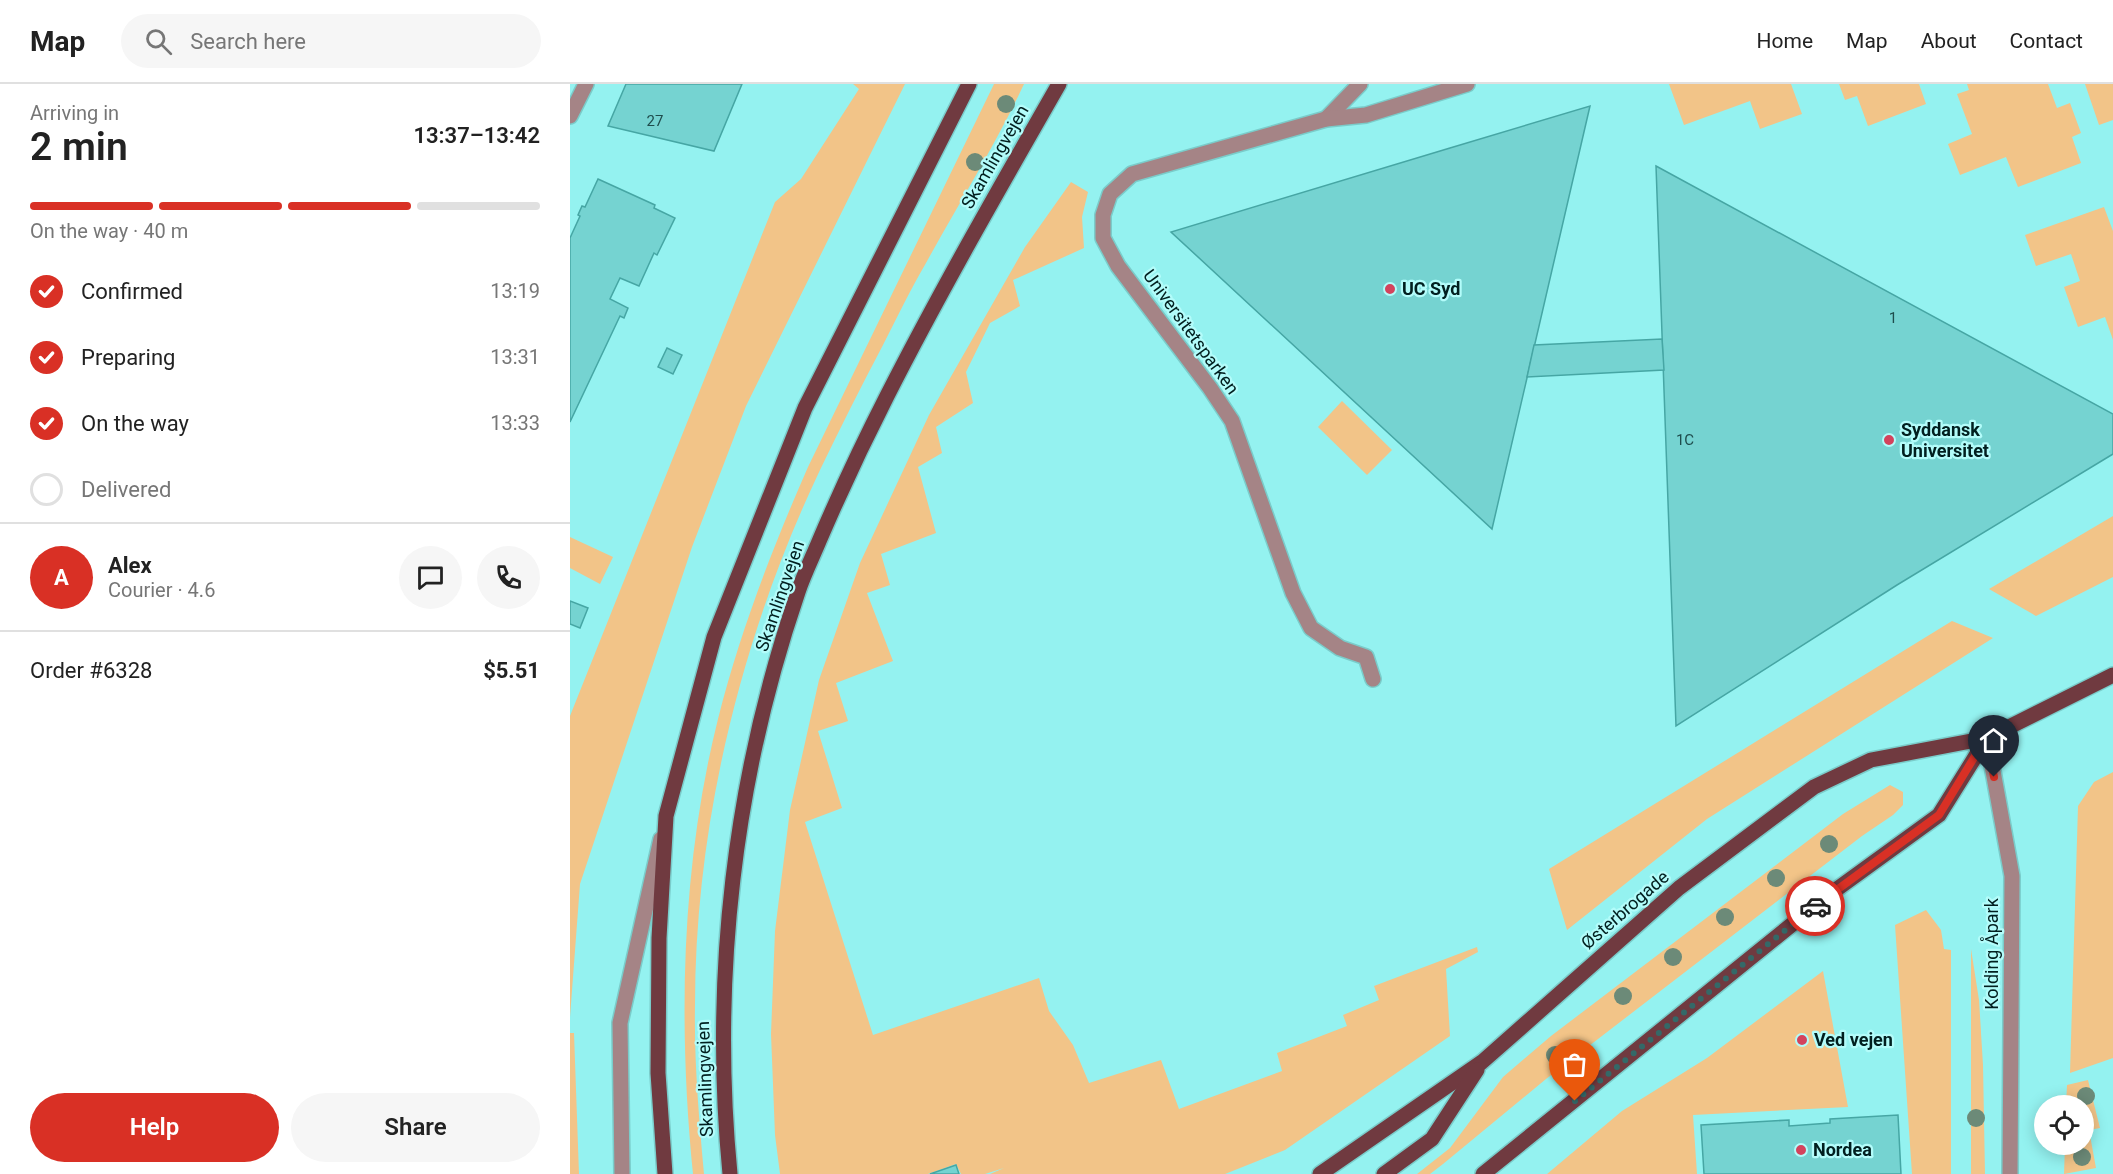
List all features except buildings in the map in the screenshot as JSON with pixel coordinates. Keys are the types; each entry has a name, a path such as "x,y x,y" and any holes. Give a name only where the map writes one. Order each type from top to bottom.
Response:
{"main road":[{"path":"665,1174 658,1073 659,938 666,816 714,637 806,408 969,84"},
{"name":"Skamlingvejen","path":"729,1174 724,1115 723,1005 732,875 756,736 798,591 852,464 928,315 1059,84"},
{"name":"Østerbrogade","path":"1320,1174 1482,1062 1679,888 1814,787 1871,760 1986,738 2113,675"},
{"path":"1483,1174 1827,897 1939,815 1986,738"},
{"path":"1384,1174 1432,1139 1482,1062"}],"street":[{"path":"570,116 586,84"},
{"path":"1326,120 1360,84"},
{"name":"Universitetsparken","path":"1373,679 1366,657 1340,648 1311,628 1293,593 1232,421 1210,388 1118,266 1103,238 1103,215 1110,194 1132,174 1326,120 1366,115 1467,84"},
{"name":"Kolding Åpark","path":"1986,738 2012,876 2010,1174"},
{"path":"622,1174 620,1023 666,816"}],"shaded area":[{"path":"853,84 905,84 746,406 692,547 580,884 570,1017 570,716 775,202 801,179 859,89"},
{"path":"994,84 1024,84 989,152 909,294 820,470 792,533 746,663 728,731 714,799 704,868 697,936 695,1026 697,1090 704,1174 693,1174 685,1060 686,945 696,831 718,719 736,654 758,591 808,467"},
{"path":"1669,84 1791,84 1802,114 1760,129 1750,101 1684,125"},
{"path":"1839,84 1919,84 1926,104 1868,126 1857,96 1845,100"},
{"path":"1967,84 2048,84 2057,108 2070,103 2081,133 2072,137 2081,163 2018,187 2006,157 1960,175 1948,144 1972,134 1957,94 1969,90"},
{"path":"2085,84 2113,84 2113,120 2099,125"},
{"path":"1071,182 1088,192 1082,217 1084,248 1013,280 1020,306 990,323 966,372 973,403 936,427 942,453 918,467 936,533 881,554 890,585 867,593 893,661 836,683 848,721 818,731 842,808 805,822 873,1035 1039,978 1049,1011 1073,1045 1089,1083 1161,1060 1179,1109 1282,1071 1277,1053 1347,1026 1343,1015 1379,1000 1374,986 1477,947 1478,952 1446,969 1450,1036 1285,1150 1225,1174 990,1174 1004,1168 985,1174 961,1174 956,1164 928,1174 780,1174 775,1135 771,1034 775,931 790,810 819,680 860,563 929,415 1025,247"},
{"path":"2104,207 2113,231 2113,340 2105,317 2078,327 2064,287 2080,281 2071,254 2036,266 2025,235"},
{"path":"1342,401 1392,450 1367,475 1318,427"},
{"path":"2113,516 2113,577 2036,616 1989,589"},
{"path":"570,537 613,557 600,584 570,568"},
{"path":"1952,621 1993,638 1707,819 1567,930 1549,869"},
{"path":"2113,772 2113,1058 2070,1073 2078,806 2094,782"},
{"path":"1890,785 1903,792 1903,805 1893,815 1862,836 1546,1079 1430,1174 1417,1174 1450,1148 1503,1077 1551,1036 1843,814"},
{"path":"1926,910 1941,930 1944,949 1951,950 1951,1174 1912,1174 1895,925"},
{"path":"1971,949 1979,1000 1985,1174 1971,1174"},
{"path":"1823,971 1848,1107 1693,1115 1697,1174 1547,1174 1622,1111 1707,1058"},
{"path":"570,1033 574,1033 579,1174 570,1174"},
{"path":"2088,1080 2092,1095 2066,1095 2067,1085"},
{"path":"2094,1104 2100,1128 2094,1129"},
{"path":"2065,1155 2094,1155 2096,1168 2064,1174"}],"way so far":[{"path":"1575,1101 1815,906"}],"place":[{"name":"UC Syd","path":"1390,289"},
{"name":"Syddansk Universitet","path":"1889,440"},
{"name":"Ved vejen","path":"1802,1040"},
{"name":"Nordea","path":"1801,1150"}],"route":[{"path":"1815,906 1939,815 1986,738 1994,777"}]}
